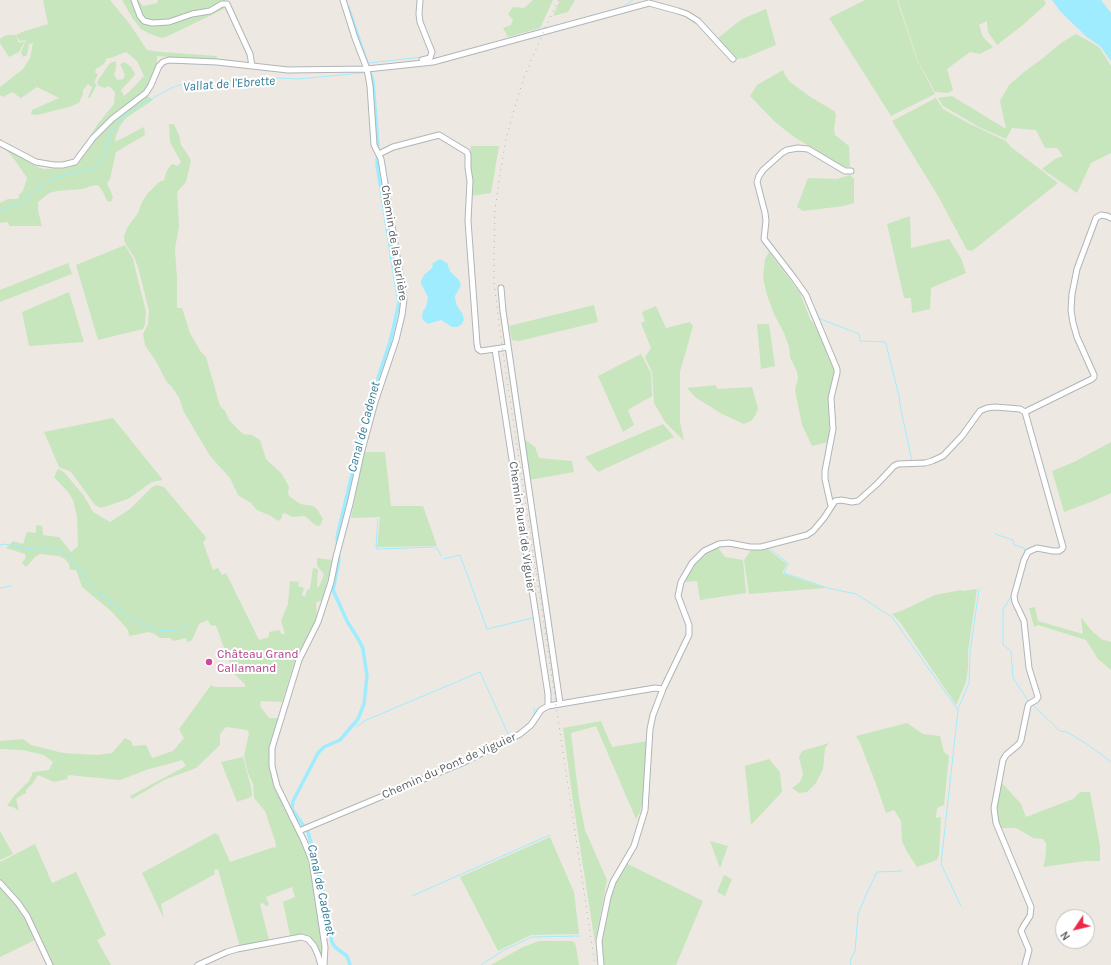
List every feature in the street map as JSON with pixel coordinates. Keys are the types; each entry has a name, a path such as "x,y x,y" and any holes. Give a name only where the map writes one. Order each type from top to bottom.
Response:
{"street":[{"path":"134,0 141,18 152,23 169,22 192,14 210,11 222,4 227,4 250,54 252,66"},
{"name":"Chemin de la Burlière","path":"324,965 324,941 312,861 275,781 272,766 272,748 299,660 321,613 331,582 363,443 374,402 396,340 403,307 403,291 382,166 378,152 374,145 369,68 355,38 343,0"},
{"path":"407,64 428,60 432,54 432,49 420,22 420,0"},
{"path":"0,143 36,162 54,165 72,163 78,160 93,138 112,119 146,93 161,64 166,61 218,60 288,70 369,68 433,62 457,57 649,3 687,14 698,21 733,59"},
{"path":"378,152 439,135 467,152 470,181 468,221 477,344 481,351 508,347"},
{"path":"831,506 825,479 825,471 832,435 831,398 836,380 837,368 806,295 764,239 766,221 757,182 763,170 782,153 787,150 798,148 808,149 842,170 851,171"},
{"path":"1025,412 1094,377 1077,337 1073,323 1071,310 1072,294 1077,269 1096,218 1100,215 1111,218"},
{"path":"501,288 508,347 560,703"},
{"name":"Chemin Rural de Viguier","path":"495,349 548,694 548,706"},
{"path":"601,965 599,941 608,897 613,882 634,846 645,810 650,729 656,706 689,635 689,625 678,596 679,586 689,567 704,551 719,544 729,543 760,547 801,537 813,531 835,502 838,500 852,502 858,501 894,466 898,464 925,463 943,456 962,436 976,416 983,409 995,407 1020,409 1025,412 1062,544 1062,549 1060,551 1037,548 1028,552 1024,560 1014,596 1015,602 1024,621 1029,668 1038,699 1030,703 1027,708 1019,744 1006,755 1003,760 994,813 996,824 1031,907 1030,916 1021,931 1029,952 1025,965"},
{"name":"Chemin du Pont de Viguier","path":"299,831 462,763 515,737 526,730 541,710 548,706 655,688 663,689"},
{"path":"0,883 18,902 27,916 50,965"},
{"path":"198,965 237,949 301,937 308,939 314,946 321,965"}],"green space":[{"path":"43,0 110,0 129,23 147,50 217,56 216,61 157,56 157,65 145,90 85,147 84,146 97,125 114,104 115,92 109,86 105,88 99,86 97,82 110,63 116,61 114,75 117,80 123,79 125,75 120,64 125,62 131,67 135,74 121,90 124,96 144,76 137,61 126,52 111,58 107,58 104,64 96,69 95,73 98,74 94,83 97,84 90,98 88,97 92,87 88,84 83,90 79,103 69,107 37,115 31,114 32,110 59,98 37,87 21,98 12,92 3,97 0,95 0,87 23,69 30,58 33,43 29,44 27,55 23,57 21,52 26,40 20,41 16,36 19,43 25,41 19,52 9,57 0,43 0,39 6,35 16,35 48,24"},
{"path":"122,0 138,0 143,6 157,3 158,0 225,0 224,9 162,38 141,29 133,19"},
{"path":"533,0 553,0 540,28 508,37 503,28 511,25 513,20 508,14 513,7 524,8"},
{"path":"560,0 575,0 568,12 553,16"},
{"path":"865,0 897,0 917,60 935,94 891,116 829,18"},
{"path":"898,0 1044,0 1046,4 1024,24 997,45 988,32 987,21 979,25 983,37 993,47 980,54 970,52 947,69 953,90 948,93 935,92 918,61"},
{"path":"766,9 776,45 745,58 737,59 718,38 742,19"},
{"path":"1076,34 1099,47 1111,66 1111,153 1091,163 1077,193 1042,169 1055,159 1063,156 1057,148 1045,148 1036,130 1012,128 1006,139 979,127 943,106 938,98 952,96 1006,129 1000,101 1009,85 1061,43"},
{"path":"783,70 790,82 809,96 834,111 836,115 834,130 835,135 849,146 850,167 844,167 794,137 775,122 750,96 757,85"},
{"path":"146,95 153,100 126,118 120,126 116,136 115,142 144,127 145,135 116,152 110,179 107,183 113,197 111,202 107,201 98,185 83,189 57,191 49,193 38,202 38,211 42,226 10,226 7,222 0,223 0,203 8,199 19,198 27,178 12,156 0,145 38,167 44,169 68,168 78,164 90,144 102,129"},
{"path":"936,98 943,109 1006,141 1011,147 1058,183 972,251 967,250 938,196 892,121"},
{"path":"169,124 174,124 179,135 181,145 191,161 186,182 177,192 179,226 175,249 177,308 182,308 190,333 201,352 206,357 220,406 225,411 229,420 243,434 252,435 260,440 266,459 282,474 289,487 289,496 300,504 313,506 317,509 323,519 320,526 315,525 305,516 292,517 285,513 282,514 282,518 278,521 257,510 251,503 238,495 230,478 210,456 184,412 179,398 166,381 157,363 145,345 143,334 148,324 149,311 138,267 134,257 125,243 124,237 127,228 138,213 142,202 148,193 159,182 164,180 167,170 172,164 178,166 181,162 170,142"},
{"path":"471,146 499,146 491,193 470,196"},
{"path":"850,175 854,179 854,203 844,206 803,211 797,207 808,178 837,179"},
{"path":"910,216 911,248 949,239 961,258 966,273 931,288 930,309 912,313 911,298 904,298 887,224"},
{"path":"125,245 133,259 146,311 145,324 143,329 98,340 76,265"},
{"path":"769,252 800,293 810,319 815,325 834,370 830,396 829,442 812,446 802,425 795,390 798,379 797,372 790,357 789,347 784,333 774,314 767,295 763,278 765,259"},
{"path":"68,263 72,274 0,302 0,290"},
{"path":"69,292 84,342 29,346 22,312"},
{"path":"594,305 598,322 519,341 512,340 509,326"},
{"path":"656,306 666,328 690,322 693,326 680,372 680,422 684,441 665,422 654,403 652,372 645,357 651,348 641,323 645,321 642,312"},
{"path":"757,324 769,324 775,366 761,369"},
{"path":"641,354 651,373 652,396 628,410 634,425 623,432 598,376"},
{"path":"716,385 717,389 752,387 758,409 751,421 744,424 722,414 695,397 687,388"},
{"path":"113,418 163,480 152,482 128,499 101,508 95,505 71,472 59,467 44,432"},
{"path":"663,424 674,437 598,472 585,457"},
{"path":"524,439 535,447 539,458 572,461 574,472 529,480"},
{"path":"1111,442 1111,493 1064,512 1052,471 1074,462"},
{"path":"364,452 385,452 391,506 423,506 437,546 377,547 380,517 351,518"},
{"path":"58,469 64,472 84,496 93,512 110,522 130,509 152,487 157,485 164,487 205,536 206,539 203,542 213,570 218,568 222,575 226,573 259,640 269,637 269,632 280,630 281,634 285,634 281,621 288,604 290,581 299,582 298,586 304,588 302,595 305,597 307,590 310,589 313,568 318,569 317,587 319,587 324,574 317,566 317,558 333,560 322,601 316,602 317,617 294,663 282,702 261,701 260,706 269,718 278,718 271,742 270,767 275,786 299,833 310,861 323,946 323,964 311,940 292,937 290,935 283,902 295,897 292,887 266,897 269,905 265,906 264,903 260,904 269,940 240,947 218,869 214,870 215,874 161,904 164,919 142,873 215,833 219,836 230,862 274,847 275,849 276,844 265,811 254,798 253,784 248,773 244,756 249,733 247,730 226,727 220,734 220,745 196,768 164,780 132,799 130,796 186,766 182,760 149,769 120,780 68,775 67,779 54,782 38,775 26,790 26,794 16,799 19,811 13,807 7,806 13,797 29,781 33,772 49,770 53,762 44,755 22,750 0,749 0,741 23,739 31,745 63,753 97,755 112,753 125,738 131,741 133,746 146,745 152,758 173,751 184,738 179,729 211,685 215,687 245,687 245,684 234,674 216,626 210,625 208,620 199,624 191,641 187,642 186,638 174,641 170,638 160,638 149,632 129,636 128,630 111,611 82,587 76,570 70,570 69,564 65,559 59,556 40,554 35,557 26,567 22,563 26,557 25,554 6,548 13,541 23,544 27,532 36,533 36,525 42,526 43,535 59,537 71,552 78,546 77,516 73,500 68,492 54,477"},
{"path":"717,546 725,557 743,560 746,593 700,600 697,581 683,582 692,564 706,552"},
{"path":"766,548 787,564 782,573 826,588 749,594 744,560 752,549"},
{"path":"977,589 968,652 966,682 956,705 900,622 892,614 935,595 961,590"},
{"path":"1035,607 1038,621 1083,634 1081,617 1091,630 1101,639 1111,642 1111,670 1098,659 1086,640 1038,625 1034,627 1029,608"},
{"path":"601,721 612,747 647,741 644,795 640,812 636,819 596,726 571,733 579,799 585,830 607,880 595,943 563,728"},
{"path":"907,723 923,734 940,736 944,752 949,756 944,805 937,808 936,818 941,817 939,855 937,860 917,867 902,841 901,821 894,810 886,813 876,784 856,736"},
{"path":"829,743 825,748 823,769 816,783 807,792 799,793 792,788 800,782 803,774 799,757 802,751"},
{"path":"243,757 252,795 251,797 237,802 221,762"},
{"path":"769,759 780,772 782,792 751,825 745,766"},
{"path":"1002,783 1021,804 1026,817 1073,799 1080,792 1090,792 1100,846 1100,861 1085,861 1043,867 1046,843 1043,839 1033,838 1016,828 1000,828 996,814 996,807"},
{"path":"0,831 13,854 0,860"},
{"path":"550,837 574,892 579,934 531,935 498,951 460,877"},
{"path":"710,841 728,846 720,868"},
{"path":"35,844 52,883 76,872 106,935 97,940 111,965 52,965 29,914 0,881 0,862"},
{"path":"626,863 703,901 676,965 603,965 601,947 609,903 614,884"},
{"path":"724,875 732,879 725,896 717,892"},
{"path":"0,886 20,907 35,934 35,940 0,957"},
{"path":"539,941 572,941 575,943 579,965 491,965 521,948"}],"water":[{"path":"1052,0 1101,0 1111,13 1111,61 1100,46 1088,38 1072,23"},
{"path":"440,259 447,263 450,271 459,280 461,285 455,298 457,306 464,319 462,324 457,327 452,327 441,320 428,324 422,317 428,297 421,284 421,281 424,275 432,268 433,263"}],"waterway":[{"name":"Vallat de l'Ebrette","path":"555,26 623,7 633,0"},
{"name":"Canal de Cadenet","path":"303,825 292,809 293,801 318,753 324,747 340,740 358,719 364,704 367,676 363,649 347,621 333,590 339,561 337,537 359,445 390,342 399,303 377,164 378,146 373,81 348,7"},
{"name":"Vallat de l'Ebrette","path":"466,51 549,27"},
{"name":"Vallat de l'Ebrette","path":"369,63 422,57"},
{"name":"Vallat de l'Ebrette","path":"434,58 439,58"},
{"name":"Vallat de l'Ebrette","path":"0,210 20,204 47,181 94,168 103,157 111,133 123,117 137,107 171,88 179,85 227,81 275,78 298,79 362,73"},
{"path":"818,318 859,334 860,341 885,342 899,396 912,461"},
{"path":"378,519 377,549 434,547 438,549 441,556"},
{"path":"995,534 1013,540 1014,545 1024,548 1025,550 1023,557"},
{"path":"0,545 4,544 29,549 55,549 64,553 72,560 96,591 125,614 144,625 158,630 171,631 181,629 190,623"},
{"path":"768,548 787,562 788,564 784,573 828,588 856,594 892,617 958,710 941,864 961,906"},
{"path":"444,559 460,555 487,629 533,618"},
{"path":"0,588 11,586"},
{"path":"958,709 969,683 970,653 979,589"},
{"path":"1012,595 1003,610 1003,645 1011,651 1013,678 1029,702"},
{"path":"356,727 364,721 480,672 509,736 515,734"},
{"path":"1032,704 1060,731 1067,732 1087,744 1111,762"},
{"path":"528,725 535,713 534,708"},
{"name":"Canal de Cadenet","path":"308,832 317,864 332,942 335,947 347,956 350,965"},
{"path":"412,896 550,835"},
{"path":"851,965 850,961 855,951 858,914 877,872 902,871"},
{"path":"481,965 504,950 532,937 580,936"}],"railway":[{"path":"559,0 525,75 506,139 495,210 494,282 502,346 595,965"}],"place":[{"name":"Château Grand Callamand","path":"209,662"}]}
